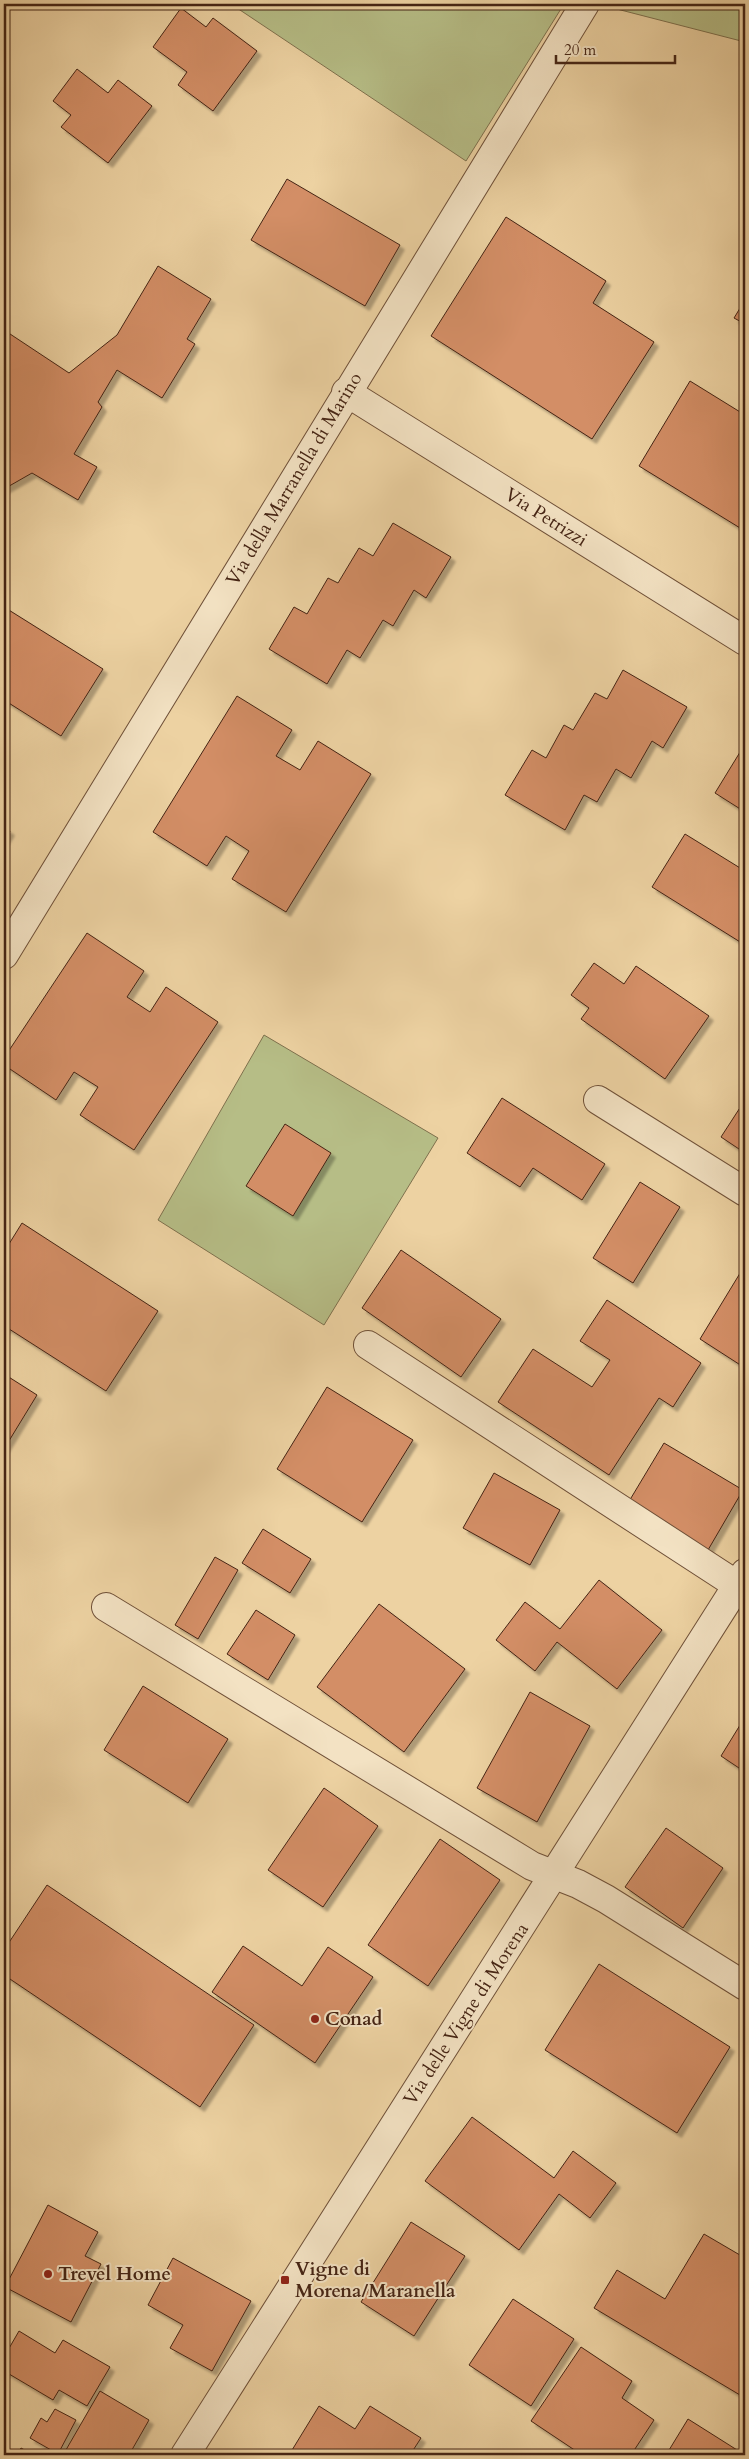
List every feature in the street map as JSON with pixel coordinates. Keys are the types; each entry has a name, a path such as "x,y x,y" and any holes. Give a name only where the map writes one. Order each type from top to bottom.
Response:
{"street":[{"name":"Via della Marranella di Marino","path":"4,954 585,4"},
{"name":"Via Petrizzi","path":"346,392 745,641"},
{"path":"598,1100 745,1192"},
{"path":"368,1345 741,1579"},
{"name":"Via delle Vigne di Morena","path":"185,2455 555,1875 741,1579"},
{"path":"106,1607 519,1858 613,1903 745,1986"}],"green space":[{"path":"231,4 564,4 466,161"},
{"path":"611,4 745,4 745,42 609,7"},
{"path":"264,1035 438,1138 324,1325 158,1220"}],"building":[{"path":"181,8 206,27 213,18 257,51 213,111 178,85 187,72 153,47"},
{"path":"77,69 108,93 118,80 152,106 108,163 61,127 71,115 53,101"},
{"path":"287,179 400,245 365,306 251,240"},
{"path":"506,217 606,281 593,303 654,342 592,439 431,336"},
{"path":"158,266 211,299 187,339 195,344 162,398 117,370 98,402 102,407 74,454 97,467 78,500 32,473 4,489 4,330 69,373 117,335"},
{"path":"745,300 745,324 734,318"},
{"path":"690,381 745,415 745,531 639,466"},
{"path":"393,523 451,557 426,598 414,590 393,626 383,620 360,658 347,650 327,684 269,649 294,607 307,614 328,578 338,583 359,548 373,556"},
{"path":"4,607 103,669 61,736 4,700"},
{"path":"623,670 687,707 663,748 652,741 631,778 616,769 597,802 584,795 565,830 505,795 532,750 546,758 564,725 573,730 595,693 607,699"},
{"path":"237,696 292,730 276,756 300,770 318,741 371,774 286,912 232,879 249,851 226,836 207,866 153,832"},
{"path":"745,744 745,812 715,793"},
{"path":"4,827 10,831 4,841"},
{"path":"685,834 745,871 745,945 652,887"},
{"path":"87,933 144,971 127,997 150,1012 166,987 218,1022 134,1150 80,1115 98,1087 74,1072 56,1100 4,1065 4,1058"},
{"path":"594,963 624,984 636,966 709,1016 665,1079 581,1019 589,1008 571,995"},
{"path":"502,1098 605,1164 582,1200 533,1168 520,1187 467,1153"},
{"path":"745,1100 745,1153 721,1137"},
{"path":"285,1124 331,1153 293,1216 246,1186"},
{"path":"640,1182 680,1207 633,1283 593,1258"},
{"path":"22,1223 158,1311 106,1391 6,1327 4,1331 4,1252"},
{"path":"401,1250 501,1319 461,1377 362,1308"},
{"path":"745,1265 745,1368 700,1339"},
{"path":"607,1300 701,1363 673,1407 659,1398 609,1475 498,1402 533,1349 592,1387 610,1360 580,1341"},
{"path":"4,1374 37,1395 4,1449"},
{"path":"327,1387 413,1440 362,1522 277,1469"},
{"path":"664,1443 743,1490 708,1550 628,1503"},
{"path":"494,1473 560,1510 530,1565 463,1528"},
{"path":"263,1529 311,1559 290,1593 242,1563"},
{"path":"215,1557 238,1570 198,1639 175,1625"},
{"path":"599,1580 662,1630 617,1689 557,1642 535,1671 496,1640 525,1602 560,1629"},
{"path":"379,1604 465,1669 404,1752 317,1687"},
{"path":"256,1610 295,1635 268,1680 227,1654"},
{"path":"143,1686 228,1739 188,1803 104,1750"},
{"path":"530,1692 590,1726 537,1822 477,1788"},
{"path":"745,1717 745,1772 721,1756"},
{"path":"324,1788 378,1826 323,1907 268,1870"},
{"path":"666,1828 723,1868 683,1928 625,1887"},
{"path":"440,1839 500,1880 428,1986 368,1945"},
{"path":"47,1885 254,2025 200,2107 4,1975 4,1950"},
{"path":"243,1946 302,1986 328,1947 373,1977 315,2063 212,1992"},
{"path":"599,1964 730,2047 677,2133 545,2050"},
{"path":"472,2117 554,2178 573,2151 616,2183 590,2218 559,2194 519,2250 425,2181"},
{"path":"48,2205 98,2232 85,2256 101,2264 71,2322 5,2287"},
{"path":"411,2222 465,2256 414,2336 361,2302"},
{"path":"704,2234 745,2258 745,2398 594,2308 617,2270 665,2299"},
{"path":"173,2258 251,2301 212,2371 170,2348 183,2325 148,2305"},
{"path":"513,2299 574,2339 531,2406 469,2365"},
{"path":"19,2331 55,2353 63,2340 110,2367 87,2406 59,2390 53,2400 4,2371 4,2357"},
{"path":"581,2347 632,2381 622,2398 654,2420 631,2455 582,2455 531,2421"},
{"path":"100,2391 149,2420 129,2455 63,2455"},
{"path":"319,2406 355,2429 370,2406 421,2438 410,2455 289,2455"},
{"path":"55,2409 76,2420 58,2454 30,2438 41,2418 47,2422"},
{"path":"688,2419 745,2455 666,2455"},
{"path":"21,2448 34,2455 17,2455"}],"place":[{"name":"Conad","path":"315,2019"},
{"name":"Trevel Home","path":"48,2274"},
{"name":"Vigne di Morena/Maranella","path":"285,2280"}]}
